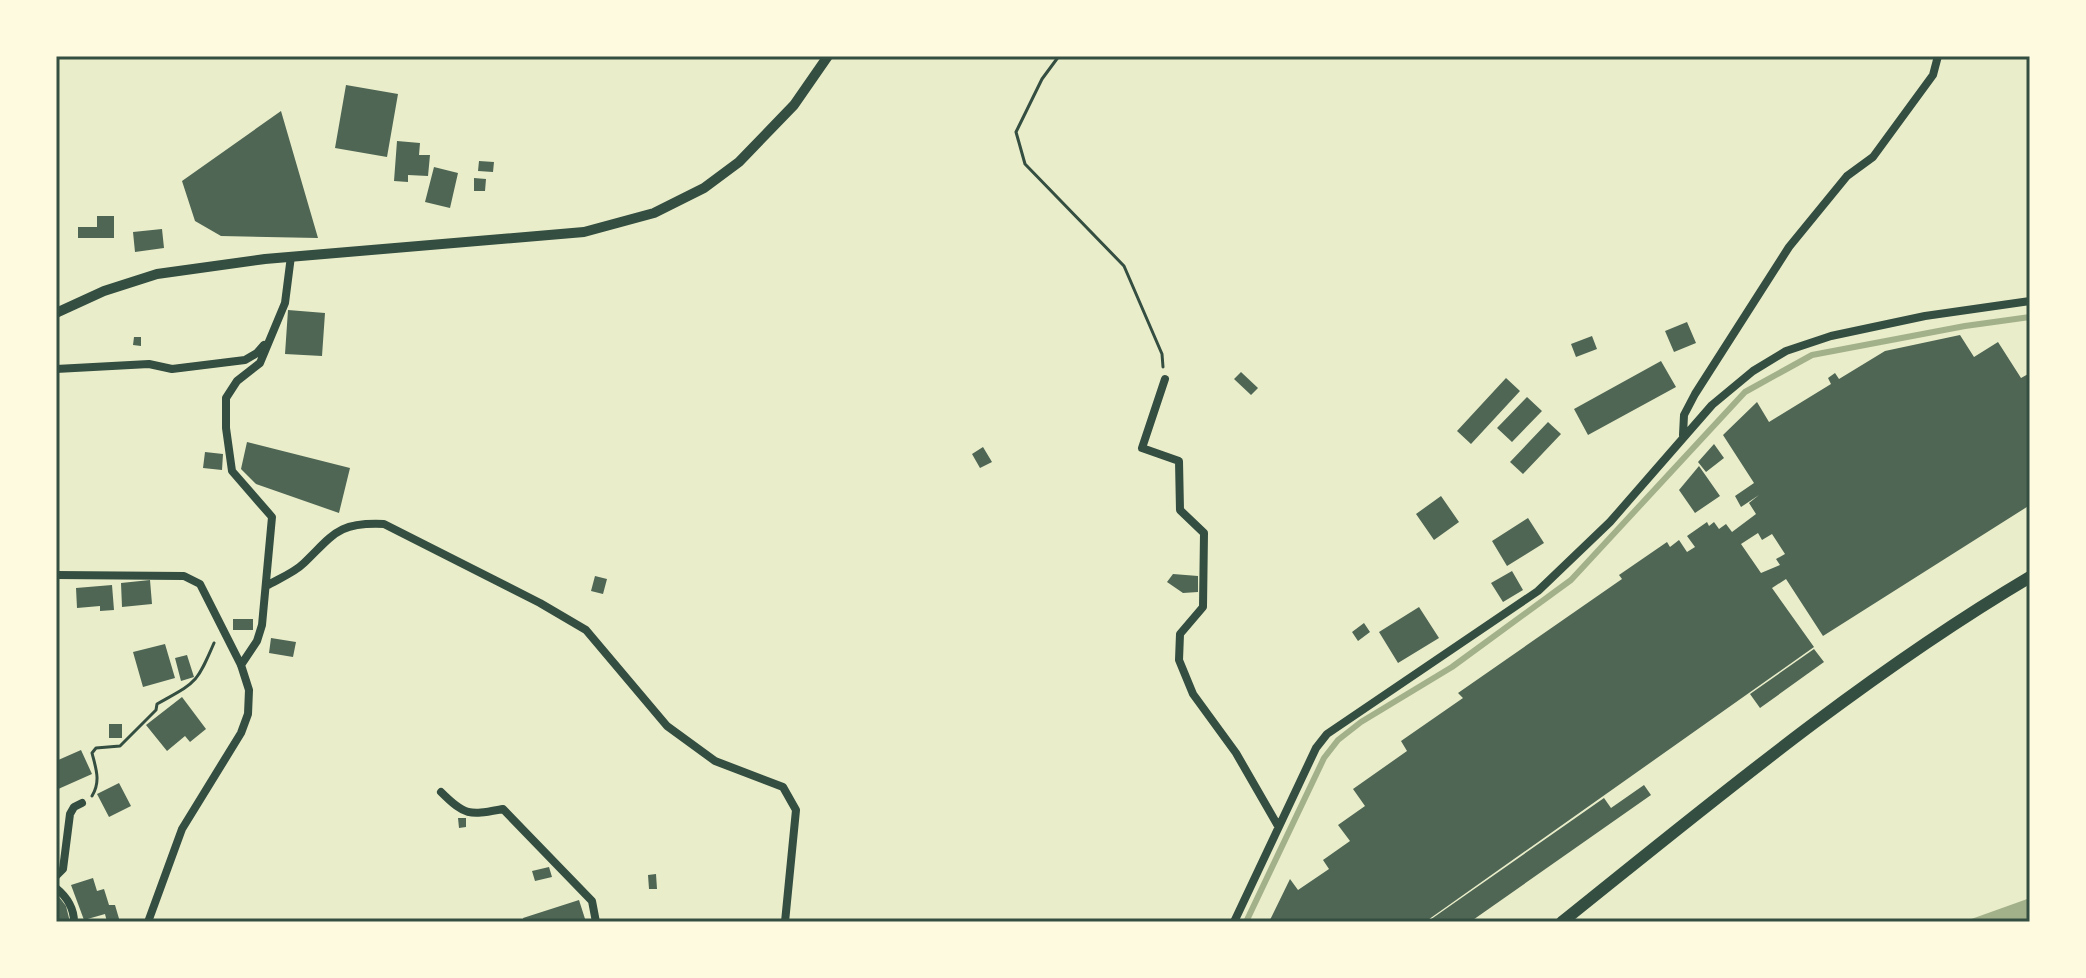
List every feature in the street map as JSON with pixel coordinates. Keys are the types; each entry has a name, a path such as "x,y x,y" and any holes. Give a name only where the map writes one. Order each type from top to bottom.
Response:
{"main road":[{"path":"1562,922 1739,779 1963,616 2030,577"}],"street":[{"path":"56,313 104,291 157,274 291,256 584,232 654,213 704,188 739,162 794,105 828,56"},
{"path":"1683,435 1684,415 1695,394 1789,247 1847,176 1873,157 1933,75 1938,56"},
{"path":"238,661 260,633 272,517 232,471 226,428 226,398 237,381 260,363 285,303 291,256"},
{"path":"1234,922 1316,748 1327,734 1538,591 1610,522 1683,435 1722,396 1753,371 1786,351 1831,336 1925,316 2030,301"},
{"path":"56,369 149,364 172,369 245,360 257,353 270,336"},
{"path":"1165,379 1142,448 1179,461 1180,510 1204,533 1203,607 1180,634 1179,660 1193,694 1236,753 1278,826"},
{"path":"266,586 302,566 323,542 356,523 384,524 586,630 667,726 715,761 783,787 796,810 785,922"},
{"path":"56,575 184,576 200,584 249,690 248,714 241,733 182,829 148,922"},
{"path":"441,792 460,811 478,813 503,809 592,901 596,922"},
{"path":"56,876 63,869 70,814 74,807 82,803"},
{"path":"56,888 74,912 74,922"}],"path":[{"path":"1059,56 1042,79 1016,132 1025,164 1124,266 1162,354 1165,379"},
{"path":"82,803 93,795 97,787 98,777 92,753 96,748 120,746 156,710 157,704 184,692 202,674 214,643 238,661"}],"shaded area":[{"path":"2030,898 2030,922 1963,922"}],"building":[{"path":"346,85 398,94 387,157 335,148"},
{"path":"281,111 318,238 221,236 195,221 182,181"},
{"path":"397,141 420,143 419,155 430,155 428,176 408,175 408,182 394,181"},
{"path":"479,161 494,162 493,172 478,171"},
{"path":"434,167 458,173 450,208 425,202"},
{"path":"474,178 486,179 485,191 474,191"},
{"path":"97,216 114,216 114,238 78,238 78,227 97,227"},
{"path":"162,229 164,248 135,252 133,232"},
{"path":"288,310 325,313 322,356 285,354"},
{"path":"1687,322 1696,343 1674,352 1665,331"},
{"path":"1960,335 1974,357 1998,342 2021,378 2030,373 2030,505 1823,636 1786,579 1772,588 1814,647 1425,922 1269,922 1290,879 1298,890 1329,869 1323,860 1350,841 1338,825 1365,806 1353,789 1407,751 1401,741 1463,698 1458,693 1622,579 1619,575 1667,542 1670,547 1679,540 1687,552 1695,547 1687,536 1707,522 1709,526 1714,522 1719,529 1726,524 1732,532 1756,514 1749,503 1759,495 1741,507 1735,496 1754,483 1723,435 1757,402 1769,422 1831,384 1828,378 1835,373 1839,379 1885,351","holes":["1758,533 1762,540 1772,534 1785,554 1776,559 1780,565 1761,573 1741,544"]},
{"path":"1592,336 1597,349 1576,357 1571,344"},
{"path":"134,337 141,337 141,346 133,345"},
{"path":"1661,361 1676,387 1588,435 1574,409"},
{"path":"1241,372 1258,388 1251,395 1234,379"},
{"path":"1506,378 1520,391 1471,444 1457,431"},
{"path":"1527,397 1542,411 1512,442 1497,428"},
{"path":"1548,422 1561,434 1523,474 1510,462"},
{"path":"247,442 350,468 339,513 256,484 241,469"},
{"path":"1714,444 1724,458 1706,472 1698,462"},
{"path":"983,447 992,462 980,468 972,454"},
{"path":"205,452 223,454 222,470 203,468"},
{"path":"1699,466 1720,496 1695,513 1679,490"},
{"path":"1441,496 1459,522 1434,540 1416,514"},
{"path":"1528,518 1544,543 1507,566 1492,541"},
{"path":"1512,571 1523,590 1503,602 1491,583"},
{"path":"1173,574 1198,576 1198,592 1183,593 1167,582"},
{"path":"595,576 607,579 603,594 591,591"},
{"path":"150,580 152,604 122,607 121,583"},
{"path":"112,585 114,610 100,611 100,606 77,608 76,588"},
{"path":"1419,607 1439,638 1398,663 1379,632"},
{"path":"233,619 253,619 253,630 233,630"},
{"path":"1364,623 1370,632 1358,641 1352,632"},
{"path":"271,638 296,642 293,657 269,653"},
{"path":"165,644 175,678 143,687 133,652"},
{"path":"1814,649 1824,662 1760,708 1750,694"},
{"path":"187,655 194,677 181,681 175,658"},
{"path":"182,697 206,729 190,742 185,736 167,751 146,725"},
{"path":"109,724 122,724 122,738 109,738"},
{"path":"81,750 92,774 56,790 56,761"},
{"path":"119,783 131,806 109,817 97,794"},
{"path":"1644,785 1651,795 1470,922 1427,922 1604,798 1611,808"},
{"path":"458,818 466,818 466,827 459,828"},
{"path":"549,867 552,877 535,881 532,871"},
{"path":"656,874 657,889 649,889 648,875"},
{"path":"93,878 97,891 104,889 109,905 115,905 120,922 107,922 105,914 84,920 71,885"},
{"path":"56,893 66,906 70,922 56,922"},
{"path":"579,900 586,922 524,922 523,918"}],"waterway":[{"path":"1246,922 1324,758 1338,740 1361,722 1452,667 1571,580 1745,392 1812,355 2030,317"}]}
